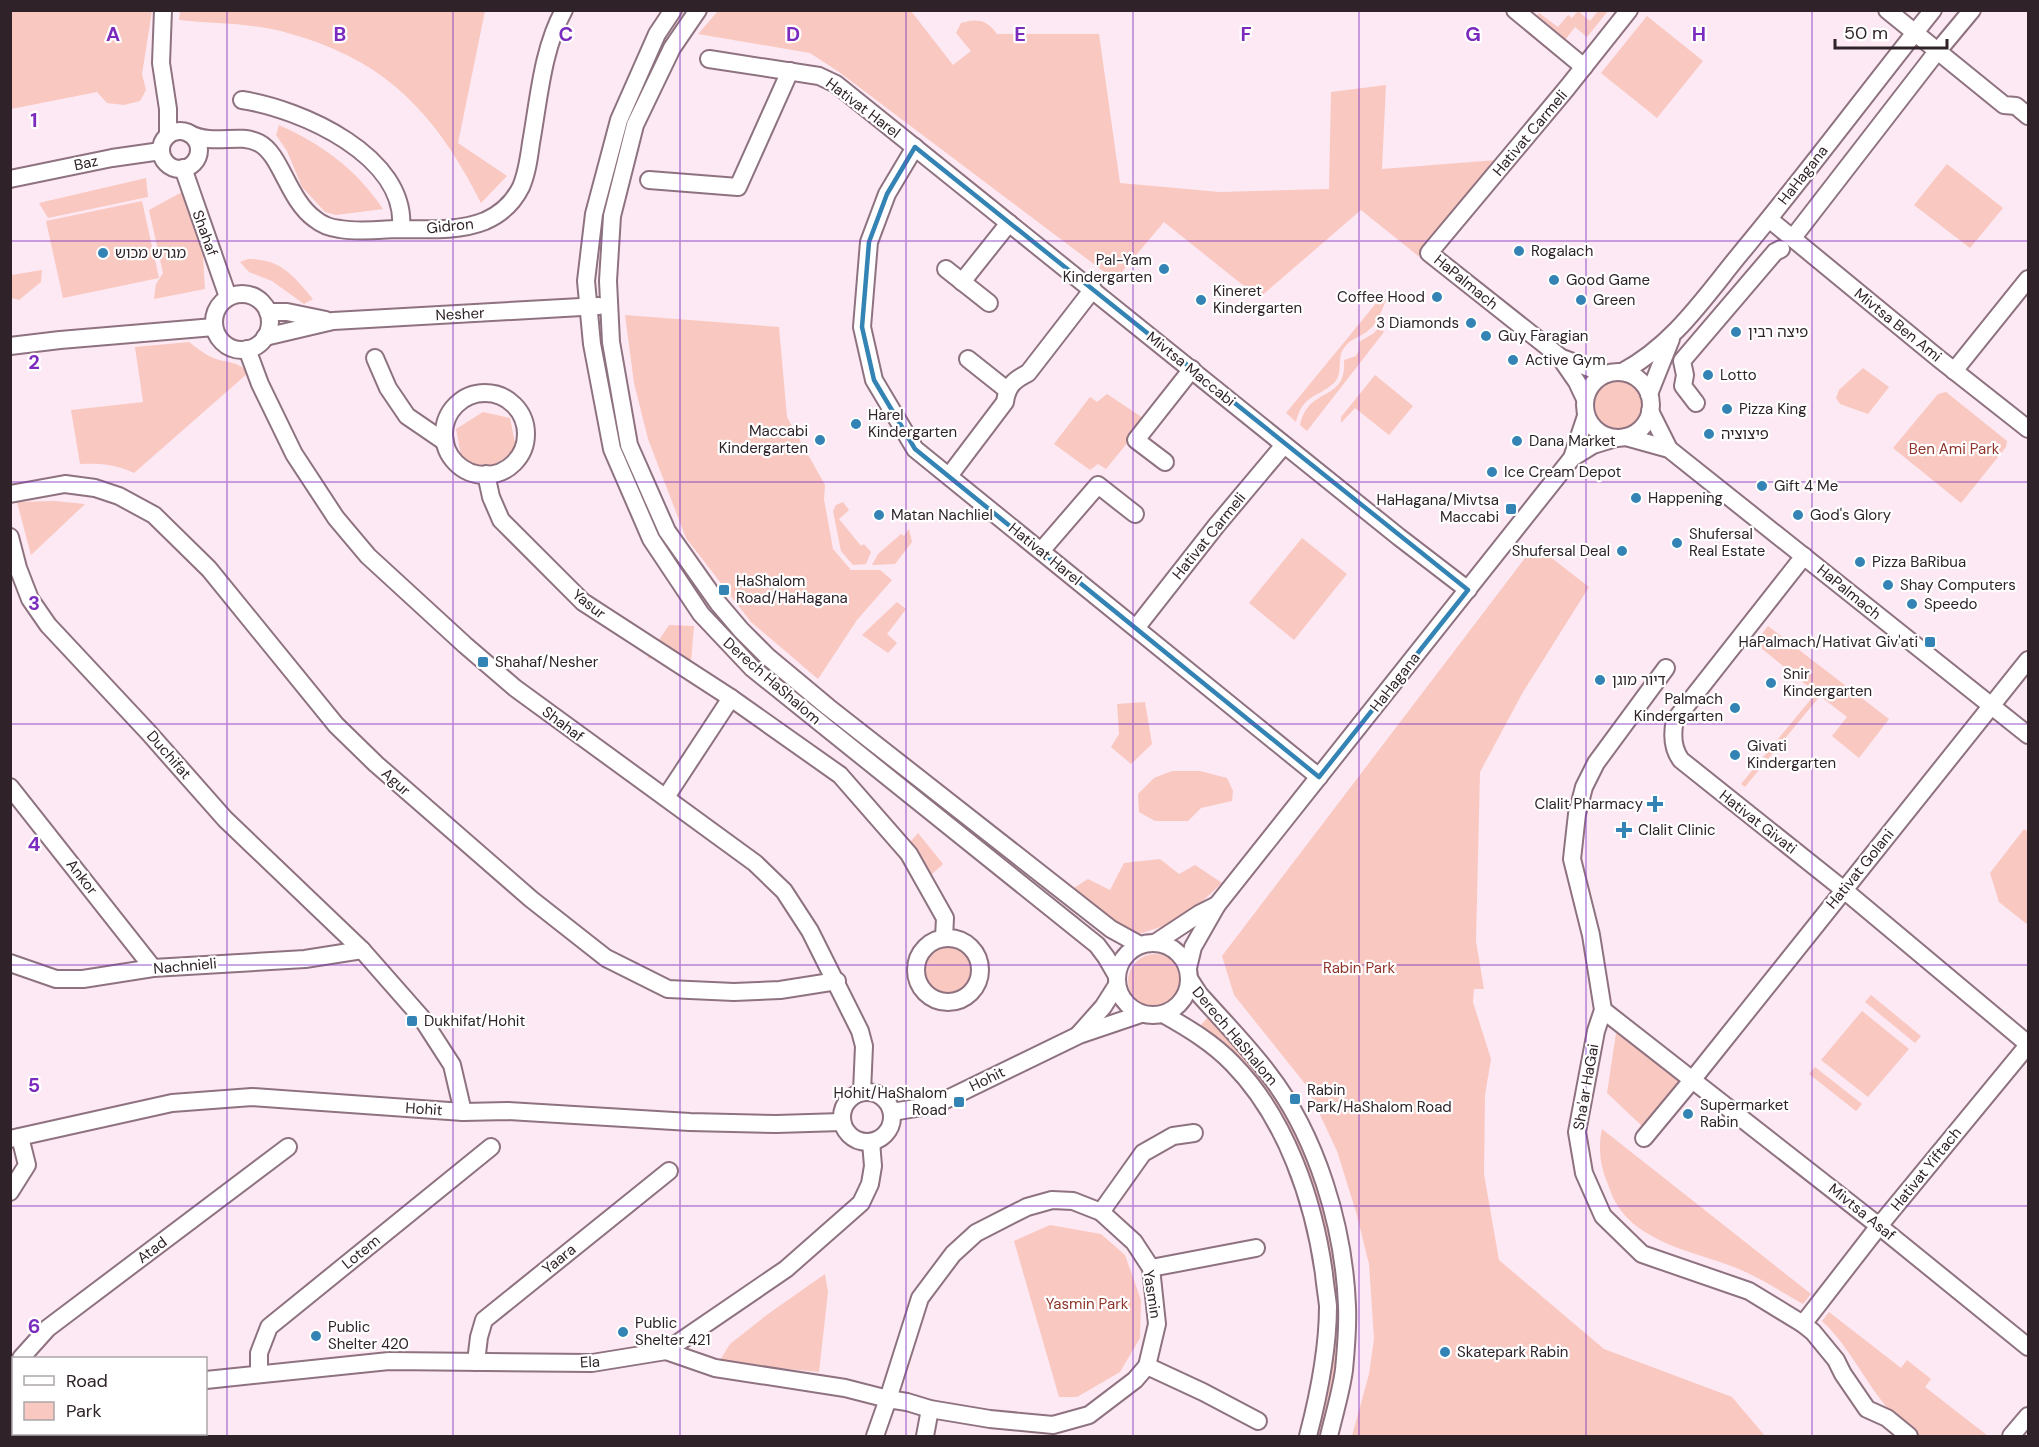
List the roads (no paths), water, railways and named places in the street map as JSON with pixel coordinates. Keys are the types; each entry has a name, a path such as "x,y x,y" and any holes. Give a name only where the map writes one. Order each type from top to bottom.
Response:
{"street":[{"path":"163,10 160,63 168,109 165,143 167,163 175,168 190,164 209,148 225,140"},
{"name":"Gidron","path":"186,133 202,139 247,139 263,145 272,155 296,199 308,214 321,223 348,230 456,227 478,224 496,215 511,203 525,176 547,58 556,26 564,10"},
{"name":"Derech HaShalom","path":"673,10 657,34 619,120 594,214 586,281 592,344 612,449 651,539 701,614 752,668 1096,945 1106,957 1117,981"},
{"name":"Derech HaShalom","path":"698,10 672,48 635,125 612,216 608,280 611,342 629,445 667,531 718,603 768,657 828,707 1111,929 1147,944"},
{"path":"1515,10 1584,67"},
{"name":"Hativat Carmeli","path":"1429,253 1629,10"},
{"path":"1887,10 2004,105 2016,106 2028,117"},
{"name":"HaHagana","path":"1614,373 1640,363 1671,338 1769,219 1933,10"},
{"path":"1795,235 1972,10"},
{"name":"Hativat Harel","path":"709,59 819,76 836,84 915,147 887,194 869,242 862,327 874,380 915,449 1319,777"},
{"path":"649,180 738,187 790,71"},
{"path":"242,100 264,104 294,114 341,136 373,164 392,188 400,207 401,229"},
{"path":"168,109 186,133"},
{"path":"165,143 179,131 194,138 198,146 190,164"},
{"name":"Baz","path":"10,179 112,158 165,143"},
{"name":"Mivtsa Maccabi","path":"915,147 1284,445 1468,590"},
{"name":"Shahaf","path":"190,164 228,297"},
{"name":"Mivtsa Ben Ami","path":"1769,219 2028,429"},
{"path":"962,282 1009,223"},
{"path":"1696,403 1683,386 1682,361 1775,252 1781,249"},
{"name":"HaPalmach","path":"1429,253 1559,356 1577,382 1586,407"},
{"path":"946,269 989,303"},
{"path":"1954,371 2028,279"},
{"path":"949,477 1005,402 1006,390 1019,377 1028,373 1093,289"},
{"path":"236,294 250,294 261,301 268,312 270,325 265,337 256,346 247,349 234,349 226,345 219,339 214,327 216,310 228,297 236,294"},
{"name":"Nesher","path":"265,337 333,321 609,305"},
{"name":"Nesher","path":"268,312 287,312 333,321"},
{"path":"10,346 214,327"},
{"name":"HaHagana","path":"1649,402 1671,338"},
{"name":"Shahaf","path":"247,349 260,384 294,454 336,518 368,556 515,688 755,863 784,891 810,931 860,1031 864,1046 862,1092"},
{"name":"HaPalmach","path":"1559,356 1614,373"},
{"path":"375,357 388,388 407,416 445,442"},
{"path":"968,359 1006,390"},
{"path":"1165,462 1136,440 1192,369"},
{"path":"1614,373 1635,377 1643,383 1649,402 1646,423 1641,429 1621,438 1598,432 1591,424 1586,407 1590,387 1597,379 1614,373"},
{"path":"478,393 496,394 508,400 521,413 526,426 525,444 519,457 507,469 486,474 476,473 458,465 450,455 445,442 446,424 451,411 464,399 478,393"},
{"name":"HaPalmach","path":"1649,402 1670,449"},
{"name":"HaHagana","path":"1572,458 1586,407"},
{"name":"HaHagana","path":"1189,974 1193,947 1217,905 1572,458 1593,445 1621,438"},
{"name":"HaPalmach","path":"1621,438 1670,449 2028,735"},
{"name":"Hativat Carmeli","path":"1136,628 1216,526 1284,445"},
{"name":"Yasur","path":"486,474 491,497 501,520 583,602 730,698 840,775 909,854 945,918 944,938"},
{"name":"Agur","path":"10,494 65,484 95,488 119,496 154,515 209,569 336,724 376,764 531,899 606,958 668,989 734,992 780,990 837,981"},
{"path":"1041,551 1098,485 1135,514"},
{"name":"Duchifat","path":"10,537 18,568 30,599 48,625 149,733 225,819 362,950 421,1017 452,1065 463,1112"},
{"name":"Hativat Givati","path":"1804,556 1675,720 1673,741 1676,754 1844,890 2028,1044"},
{"name":"Hativat Golani","path":"1693,1079 2028,660"},
{"name":"Sha'ar HaGai","path":"1666,668 1596,763 1584,787 1576,814 1572,859 1591,935 1603,1010 1596,1031 1577,1132 1584,1173 1602,1216 1642,1254 1749,1291 1803,1324 1814,1332 1836,1360 1867,1409 1887,1418 1909,1437"},
{"path":"666,797 730,698"},
{"name":"Ankor","path":"10,787 153,968"},
{"name":"HaHagana","path":"1147,944 1217,905"},
{"path":"1147,944 1172,948 1178,953 1189,974 1187,992 1182,1002 1163,1014 1152,1016 1141,1014 1125,1003 1117,981 1119,966 1124,957 1131,950 1147,944"},
{"name":"Nachnieli","path":"10,963 56,978 83,979 153,968 305,959 362,950"},
{"name":"Derech HaShalom","path":"1189,974 1199,994 1269,1074 1291,1107 1320,1169 1330,1201 1343,1269 1347,1307 1343,1372 1329,1437"},
{"name":"Hohit","path":"1079,1035 1103,1007 1117,981"},
{"name":"Mivtsa Asaf","path":"1603,1010 1879,1226 2028,1347"},
{"name":"Hohit","path":"892,1112 935,1105 1079,1035 1141,1014"},
{"name":"Derech HaShalom","path":"1163,1014 1215,1047 1248,1080 1272,1118 1299,1174 1313,1214 1322,1257 1328,1305 1323,1372 1308,1437"},
{"name":"Hativat Yiftach","path":"1803,1324 1879,1226 2028,1044"},
{"path":"1644,1138 1693,1079"},
{"path":"862,1092 870,1092 884,1098 892,1112 892,1120 885,1135 871,1142 856,1140 844,1130 841,1114 848,1100 862,1092"},
{"name":"Hohit","path":"15,1138 172,1103 252,1097 463,1112 508,1112 700,1122 776,1124 842,1122"},
{"path":"1101,1212 1143,1153 1173,1136 1194,1133"},
{"path":"10,1192 27,1165 15,1138"},
{"name":"Ela","path":"207,1380 389,1361 592,1363 666,1352 786,1269 861,1203 870,1184 873,1166 871,1142"},
{"name":"Atad","path":"23,1357 48,1328 288,1147"},
{"name":"Lotem","path":"259,1373 259,1353 269,1327 491,1147"},
{"name":"Yaara","path":"476,1362 484,1320 669,1171"},
{"name":"Yasmin","path":"875,1437 920,1299 933,1278 953,1254 976,1233 1027,1207 1052,1200 1073,1201 1101,1212 1134,1242 1151,1268 1157,1324 1147,1366"},
{"path":"1151,1268 1256,1248"},
{"path":"666,1352 715,1368 818,1383 930,1409 1053,1431 1089,1415 1135,1380 1147,1366 1258,1421"},
{"path":"925,1437 930,1409"},
{"path":"2011,1437 2028,1416"}],"place":[{"name":"Rogalach","path":"1519,251"},
{"name":"מגרש מכוש","path":"103,253"},
{"name":"Pal-Yam Kindergarten","path":"1164,269"},
{"name":"Good Game","path":"1554,280"},
{"name":"Coffee Hood","path":"1437,297"},
{"name":"Kineret Kindergarten","path":"1201,300"},
{"name":"Green","path":"1581,300"},
{"name":"3 Diamonds","path":"1471,323"},
{"name":"פיצה רבין","path":"1736,332"},
{"name":"Guy Faragian","path":"1486,336"},
{"name":"Active Gym","path":"1513,360"},
{"name":"Lotto","path":"1708,375"},
{"name":"Pizza King","path":"1727,409"},
{"name":"Harel Kindergarten","path":"856,424"},
{"name":"פיצוציה","path":"1709,434"},
{"name":"Maccabi Kindergarten","path":"820,440"},
{"name":"Dana Market","path":"1517,441"},
{"name":"Ice Cream Depot","path":"1492,472"},
{"name":"Gift 4 Me","path":"1762,486"},
{"name":"Happening","path":"1636,498"},
{"name":"HaHagana/Mivtsa Maccabi","path":"1511,509"},
{"name":"Matan Nachliel","path":"879,515"},
{"name":"God's Glory","path":"1798,515"},
{"name":"Shufersal Real Estate","path":"1677,543"},
{"name":"Shufersal Deal","path":"1622,551"},
{"name":"Pizza BaRibua","path":"1860,562"},
{"name":"Shay Computers","path":"1888,585"},
{"name":"HaShalom Road/HaHagana","path":"724,590"},
{"name":"Speedo","path":"1912,604"},
{"name":"HaPalmach/Hativat Giv'ati","path":"1930,642"},
{"name":"Shahaf/Nesher","path":"483,662"},
{"name":"דיור מוגן","path":"1600,680"},
{"name":"Snir Kindergarten","path":"1771,683"},
{"name":"Palmach Kindergarten","path":"1735,708"},
{"name":"Givati Kindergarten","path":"1735,755"},
{"name":"Clalit Pharmacy","path":"1655,804"},
{"name":"Clalit Clinic","path":"1624,830"},
{"name":"Dukhifat/Hohit","path":"412,1021"},
{"name":"Rabin Park/HaShalom Road","path":"1295,1099"},
{"name":"Hohit/HaShalom Road","path":"959,1102"},
{"name":"Supermarket Rabin","path":"1688,1114"},
{"name":"Public Shelter 421","path":"623,1332"},
{"name":"Public Shelter 420","path":"316,1336"},
{"name":"Skatepark Rabin","path":"1445,1352"}],"park label":[{"name":"Ben Ami Park","path":"1954,449"},
{"name":"Rabin Park","path":"1359,968"},
{"name":"Yasmin Park","path":"1087,1304"}]}
